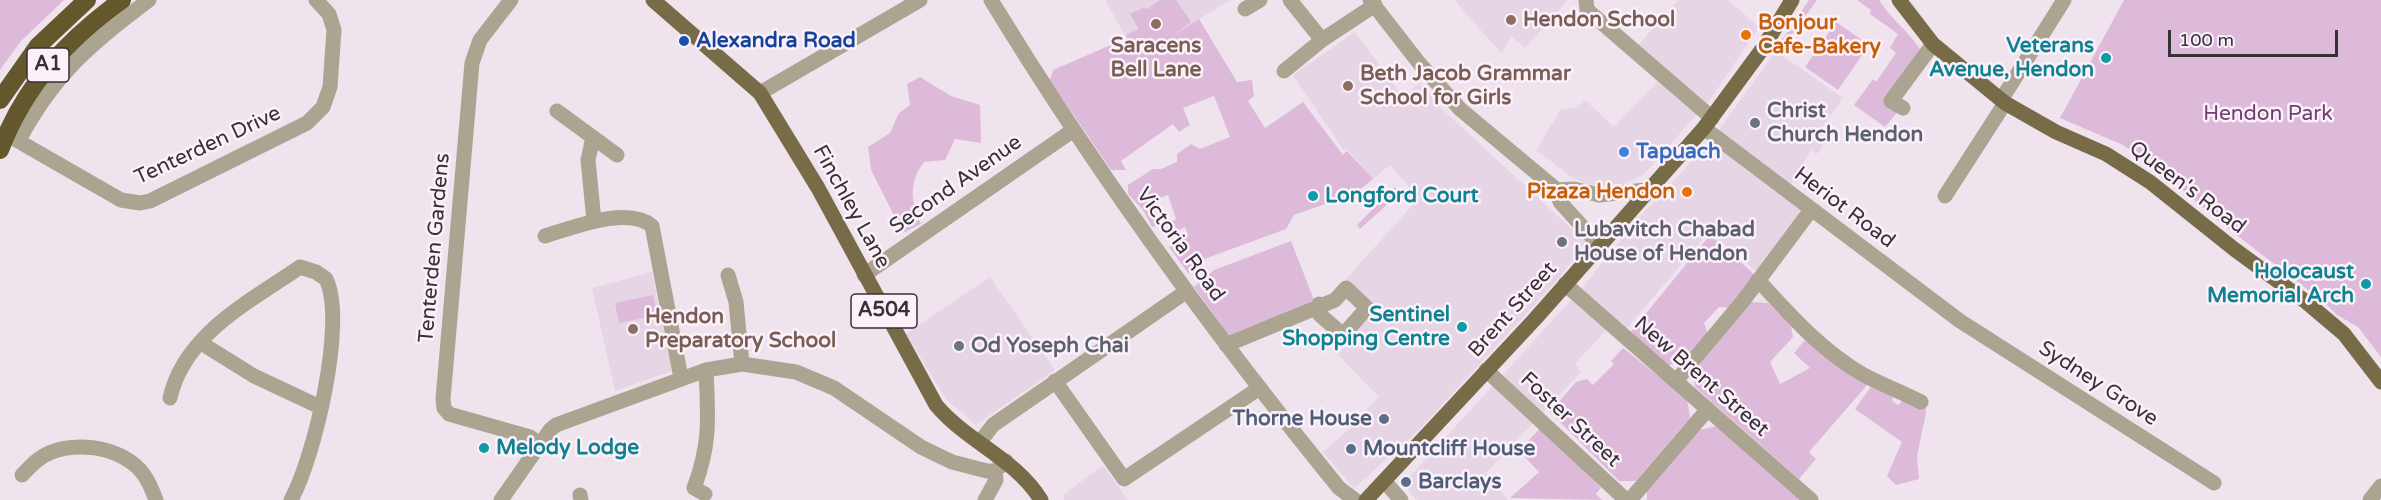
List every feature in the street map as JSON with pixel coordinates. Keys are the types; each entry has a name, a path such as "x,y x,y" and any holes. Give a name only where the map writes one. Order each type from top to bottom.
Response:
{"highway":[{"name":"A1","path":"0,100 38,46 87,0"},
{"name":"A1","path":"8,141 30,89 51,61 75,35 122,0"}],"main road":[{"name":"Finchley Lane","path":"653,0 760,93 787,133 936,405 952,423 980,442 1000,466 1025,478 1041,500"},
{"name":"Brent Street","path":"1366,500 1565,284 1646,190 1708,123 1763,48 1792,0"},
{"name":"Queen's Road","path":"1899,0 1933,44 2003,101 2056,132 2106,154 2151,182 2344,334 2381,382"}],"street":[{"path":"8,141 33,113 61,75 99,38 149,0"},
{"name":"Tenterden Drive","path":"8,141 121,200 140,203 150,201 307,123 323,107 330,87 334,30 328,14 316,0"},
{"name":"Tenterden Gardens","path":"511,0 480,40 472,63 443,399 444,408 449,414 530,437 539,444"},
{"path":"760,93 920,0"},
{"name":"Victoria Road","path":"991,0 1072,131 1226,345 1340,488 1355,500"},
{"path":"1245,9 1260,0"},
{"path":"1290,0 1322,40"},
{"path":"1945,196 2064,0"},
{"path":"1284,70 1372,3 1419,63 1460,109 1557,189 1560,202 1599,245"},
{"name":"Heriot Road","path":"1586,5 1708,123 1811,210 1960,321"},
{"path":"1903,108 1891,101 1933,44"},
{"path":"557,111 617,155"},
{"name":"Second Avenue","path":"864,275 1072,131"},
{"path":"593,137 588,160 594,221"},
{"path":"1557,189 1574,189 1599,195 1646,190"},
{"path":"1676,381 1743,302 1811,210"},
{"path":"545,236 594,221 631,217 642,219 652,226 681,378"},
{"path":"170,398 173,385 192,351 217,325 300,267 316,272 327,279 333,306 328,378 309,458 291,500"},
{"path":"728,275 736,302 742,364"},
{"path":"1758,280 1805,331 1824,347 1862,374 1921,402"},
{"name":"New Brent Street","path":"1565,284 1811,500"},
{"path":"980,442 993,425 1187,291"},
{"path":"1226,345 1319,304"},
{"name":"Sydney Grove","path":"1960,321 2214,483"},
{"path":"201,343 254,375 320,407"},
{"path":"501,500 539,444 556,425 681,378 706,370 742,364 796,372 810,377 853,399 921,447 941,457 980,471 1000,466 996,480 985,500"},
{"path":"694,490 704,460 709,433 706,370"},
{"name":"Foster Street","path":"1486,370 1626,500"},
{"path":"1055,381 1124,479 1258,388"},
{"path":"1630,500 1708,409"},
{"path":"22,475 39,458 65,447 93,448 118,454 143,474 156,500"},
{"path":"1384,481 1401,500"},
{"path":"2370,500 2381,486"}],"shaded area":[{"name":"Saracens Bell Lane","path":"1105,0 1230,0 1138,58"},
{"name":"Hendon School","path":"1454,0 1568,0 1525,48 1511,36 1502,54"},
{"path":"1678,0 1728,0 1759,27 1710,100 1644,174 1627,183 1607,186 1588,184 1573,178 1536,150 1561,109 1577,108 1585,100 1614,127 1662,77 1633,51"},
{"path":"1355,32 1403,97 1420,83 1443,110 1586,242 1558,279 1418,431 1354,488 1323,452 1358,421 1357,419 1379,397 1338,355 1374,308 1345,280 1419,198 1390,165 1373,179 1347,149 1344,151 1293,75"},
{"path":"1776,51 1843,98 1822,127 1830,134 1817,154 1811,150 1787,191 1811,210 1761,275 1709,232 1621,335 1610,326 1575,364 1581,372 1486,473 1508,500 1417,500 1403,484 1583,287 1642,214 1710,142"},
{"name":"Hendon Preparatory School","path":"652,272 672,371 615,391 592,288"},
{"path":"990,277 1055,370 976,425 946,399 906,334"},
{"path":"1103,465 1128,500 1064,500 1063,495"}],"green space":[{"path":"0,0 64,0 21,41 0,70"},
{"path":"1160,0 1176,0 1191,22 1174,35 1199,19 1237,82 1252,80 1254,96 1248,101 1265,128 1303,102 1343,155 1347,151 1373,179 1354,194 1294,215 1286,229 1199,261 1194,271 1188,273 1169,247 1188,235 1185,227 1178,231 1172,221 1176,219 1168,195 1148,203 1157,226 1152,227 1143,210 1128,194 1128,185 1153,169 1161,169 1177,162 1177,154 1191,144 1200,149 1230,137 1214,96 1183,108 1190,125 1179,132 1173,124 1121,161 1126,170 1111,170 1050,80 1053,70 1127,38 1126,35 1139,29 1130,14 1143,8 1148,9"},
{"path":"1809,0 1817,0 1781,50 1779,44"},
{"path":"1857,0 1879,0 1920,49 1884,100 1898,111 1885,127 1854,105 1873,79 1876,82 1896,53 1890,48 1898,34 1870,14 1871,10"},
{"name":"Hendon Park","path":"2124,0 2381,0 2381,357 2358,327 2337,315 2325,303 2217,220 2163,173 2123,145 2060,118"},
{"path":"1836,22 1869,45 1838,90 1805,67"},
{"path":"920,77 951,96 980,105 981,143 955,139 945,160 924,162 913,185 913,200 921,224 903,233 871,170 868,147 890,133 899,113 910,105 907,84"},
{"path":"1395,187 1400,193 1360,229 1357,225"},
{"path":"1710,235 1756,276 1732,308 1719,307 1704,323 1708,334 1683,363 1668,365 1630,333"},
{"path":"1291,241 1314,300 1230,337 1194,287 1214,270"},
{"path":"653,295 658,315 619,323 615,303"},
{"path":"1751,302 1768,303 1791,326 1793,337 1770,362 1780,384 1810,368 1794,353 1805,340 1868,384 1809,452 1816,459 1799,479 1695,387 1693,373"},
{"path":"1623,348 1687,399 1690,418 1636,481 1619,481 1550,412 1576,382 1587,379 1593,385 1614,364 1611,361"},
{"path":"1873,384 1894,393 1892,401 1898,405 1906,397 1924,398 1926,413 1917,456 1919,479 1896,485 1887,476 1902,442 1855,409"},
{"path":"1717,426 1803,500 1647,500 1647,491 1699,430"},
{"path":"1541,427 1601,488 1596,494 1602,500 1510,498 1539,472 1519,451"}],"place":[{"name":"Hendon School","path":"1511,20"},
{"name":"Saracens Bell Lane","path":"1156,24"},
{"name":"Bonjour Cafe-Bakery","path":"1746,35"},
{"name":"Alexandra Road","path":"684,41"},
{"name":"Veterans Avenue, Hendon","path":"2106,58"},
{"name":"Beth Jacob Grammar School for Girls","path":"1348,86"},
{"name":"Christ Church Hendon","path":"1755,123"},
{"name":"Tapuach","path":"1624,152"},
{"name":"Pizaza Hendon","path":"1687,192"},
{"name":"Longford Court","path":"1313,196"},
{"name":"Lubavitch Chabad House of Hendon","path":"1562,242"},
{"name":"Holocaust Memorial Arch","path":"2366,284"},
{"name":"Sentinel Shopping Centre","path":"1462,327"},
{"name":"Hendon Preparatory School","path":"633,329"},
{"name":"Od Yoseph Chai","path":"959,346"},
{"name":"Thorne House","path":"1384,419"},
{"name":"Melody Lodge","path":"484,448"},
{"name":"Mountcliff House","path":"1351,449"},
{"name":"Barclays","path":"1406,482"}]}
